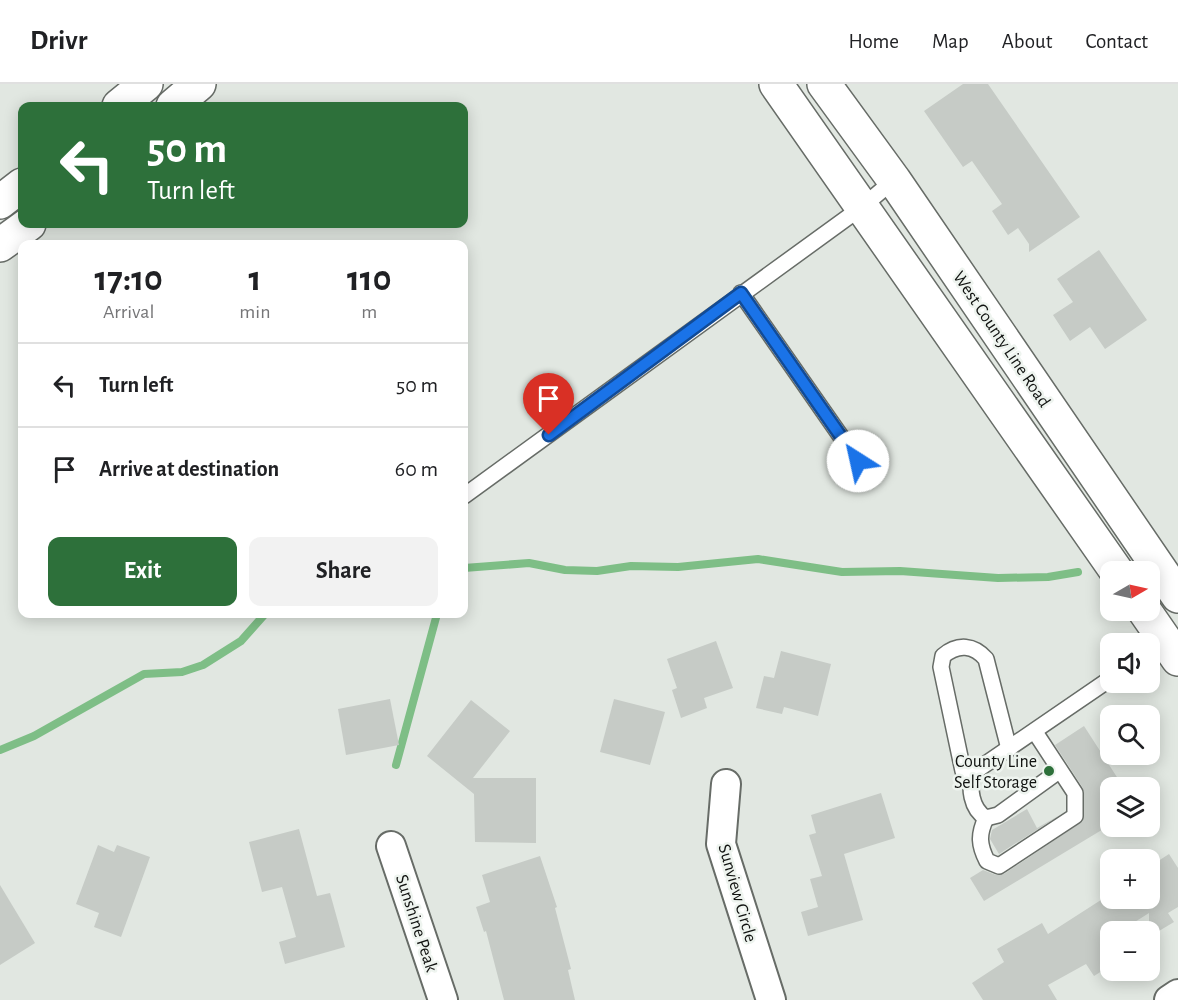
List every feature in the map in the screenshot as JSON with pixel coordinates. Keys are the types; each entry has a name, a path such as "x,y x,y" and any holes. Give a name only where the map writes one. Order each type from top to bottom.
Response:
{"main road":[{"path":"124,102 146,84"},
{"path":"178,102 199,84"},
{"path":"776,84 1109,561"},
{"name":"West County Line Road","path":"824,84 894,180 1178,596"},
{"path":"0,202 18,188"},
{"path":"0,245 23,228"},
{"path":"1151,621 1168,646"}],"street":[{"name":"Sunview Circle","path":"726,784 721,844 771,1000"},
{"name":"Sunshine Peak","path":"392,846 443,1000"},
{"path":"1169,1000 1178,994"}],"lane":[{"path":"468,493 862,207 894,180"},
{"path":"741,293 858,461"},
{"path":"974,772 963,771 958,756 941,667 943,656 949,651 968,646 978,649 986,659 1009,749"},
{"path":"1059,771 998,815 986,818 979,814 972,799 971,779 974,772 1100,686"},
{"path":"986,818 981,828 980,847 987,861 999,866 1075,816 1075,793 1035,732"}],"building":[{"path":"963,84 988,84 1080,217 1029,252 1029,244 1018,228 1008,235 992,211 1002,204 972,161 963,167 924,111"},
{"path":"1099,250 1147,320 1105,349 1090,327 1070,341 1053,315 1073,302 1057,279"},
{"path":"716,641 733,688 704,698 707,708 681,718 672,690 677,688 667,659"},
{"path":"781,651 831,664 818,716 784,707 782,714 756,708 764,676 774,678"},
{"path":"390,699 399,745 346,755 338,709"},
{"path":"614,699 665,712 650,765 600,752"},
{"path":"471,700 510,731 473,778 536,778 536,843 475,842 474,794 427,756"},
{"path":"1084,726 1100,751 1100,765 1109,765 1117,777 1100,777 1100,831 984,901 970,878 983,870 996,875 1004,874 1083,821 1083,788 1055,745"},
{"path":"881,793 895,838 844,854 863,920 808,936 801,912 818,907 810,879 822,876 809,835 816,833 811,815"},
{"path":"1027,809 1037,828 1060,815 999,854 990,839 992,830"},
{"path":"299,829 317,896 330,893 345,947 285,964 279,942 296,937 282,887 262,892 249,842"},
{"path":"98,845 114,852 117,845 150,857 121,937 94,927 99,913 76,904"},
{"path":"1169,854 1178,868 1178,907 1168,913 1174,922 1160,930 1160,921 1149,921 1149,913 1136,921 1100,921 1100,972 1094,976 1086,964 1048,985 1057,1000 983,1000 972,983 1004,962 997,949 1042,923 1048,934 1100,901 1100,909 1160,909 1160,860"},
{"path":"540,856 557,907 555,908 571,969 568,970 575,1000 504,1000 486,931 484,932 476,907 490,902 482,875"},
{"path":"0,885 35,943 0,965"}],"waterway":[{"path":"468,568 529,563 565,570 597,571 631,566 678,567 758,559 842,572 900,571 998,578 1048,577 1078,572"},
{"path":"0,750 34,736 144,674 182,672 203,665 241,641 261,618"},
{"path":"396,765 436,618"}],"place":[{"name":"County Line Self Storage","path":"1049,771"}],"route":[{"path":"549,435 741,293 858,461"}]}
